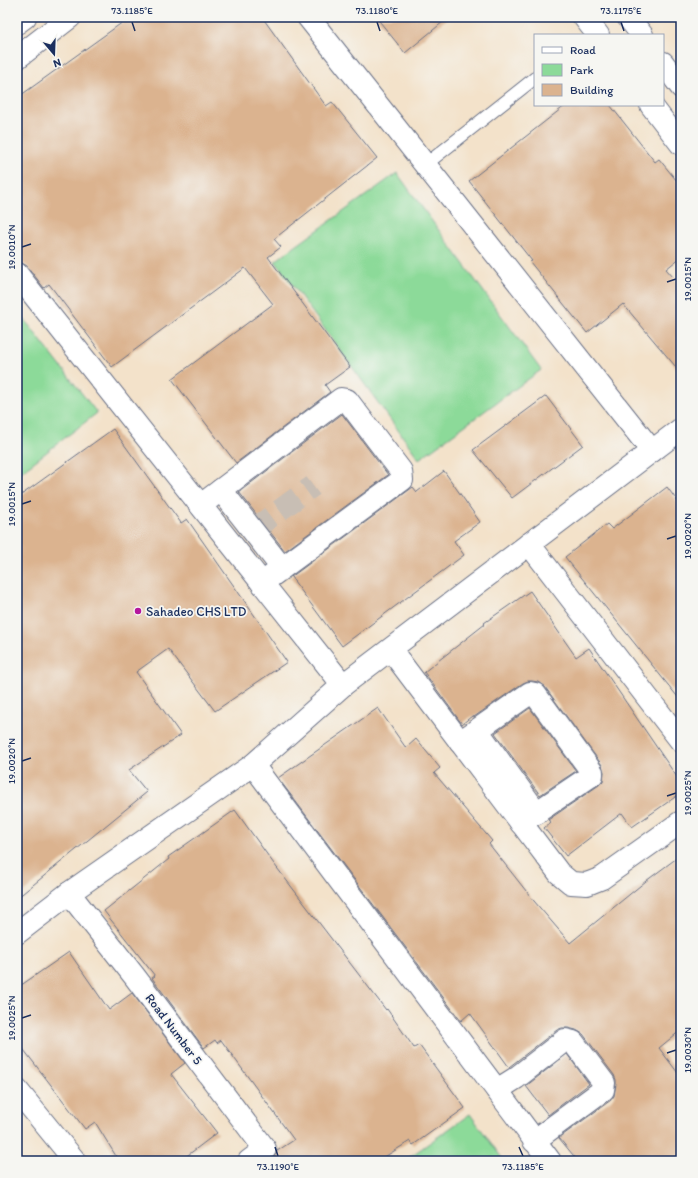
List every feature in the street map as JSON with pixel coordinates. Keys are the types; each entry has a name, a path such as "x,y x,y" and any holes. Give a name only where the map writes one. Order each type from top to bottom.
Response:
{"street":[{"path":"17,23 25,17"},
{"path":"17,58 70,17"},
{"path":"308,17 652,451"},
{"path":"628,17 641,34"},
{"path":"664,64 681,87"},
{"path":"652,106 681,144"},
{"path":"17,274 343,685"},
{"path":"201,505 341,399 347,400 401,471 402,480 262,583"},
{"path":"18,930 253,765 343,685 652,451 678,436"},
{"path":"221,490 282,568"},
{"path":"233,545 253,530"},
{"path":"529,544 681,741"},
{"path":"391,650 468,736 529,818 559,873 571,883 587,884 602,878 681,822"},
{"path":"468,736 530,693 536,694 592,772 592,776 529,818"},
{"path":"253,765 550,1161"},
{"name":"Road Number 5","path":"69,893 266,1149 249,1161"},
{"path":"497,1090 516,1078 565,1040 573,1042 604,1083 603,1090 534,1141"},
{"path":"17,1090 75,1161"}],"lane":[{"path":"425,165 534,79"}],"green space":[{"path":"397,173 541,370 419,459 275,261"},
{"path":"17,310 97,413 17,475"},
{"path":"470,1114 504,1161 404,1161"}],"building":[{"path":"130,17 262,17 326,106 332,102 377,158 274,239 281,247 268,257 350,367 325,385 330,392 236,463 172,379 273,304 245,268 112,367 49,284 44,288 27,266 17,262 17,98"},
{"path":"376,17 449,17 405,53"},
{"path":"565,106 611,106 655,162 659,159 681,186 681,257 666,269 681,286 681,373 623,304 587,333 530,262 532,261 469,181"},
{"path":"546,396 583,445 512,498 473,450"},
{"path":"342,414 388,475 285,551 239,492"},
{"path":"113,429 181,523 187,519 287,662 215,711 168,649 136,672 181,735 129,770 147,792 17,898 17,498"},
{"path":"444,471 480,522 454,541 464,555 342,646 291,577 413,487 417,492"},
{"path":"667,487 681,506 681,701 565,557 607,524 612,529"},
{"path":"530,591 576,657 589,648 681,783 681,793 632,827 622,813 566,856 544,828 551,822 548,820 599,785 603,781 604,772 602,765 545,687 538,682 528,681 523,683 462,724 424,672 485,624 484,623"},
{"path":"378,708 406,748 416,739 440,768 434,773 492,841 489,844 534,901 570,943 646,881 681,855 681,1030 659,1048 681,1077 681,1161 578,1161 559,1138 611,1100 614,1096 616,1084 614,1075 583,1034 568,1028 557,1030 509,1067 470,1013 461,1021 278,778"},
{"path":"530,708 576,771 540,795 495,733"},
{"path":"235,810 274,864 386,1010 387,1009 414,1048 419,1045 465,1108 413,1145 410,1141 378,1161 270,1161 277,1151 294,1140 221,1040 217,1043 215,1040 204,1048 152,978 155,976 104,911 169,859 168,857"},
{"path":"69,952 109,1010 132,993 185,1063 171,1074 217,1133 180,1161 119,1161 95,1122 85,1129 17,1041 17,988"},
{"path":"567,1054 589,1084 548,1115 526,1086"}],"tunnel":[{"path":"253,530 313,486"}],"place":[{"name":"Sahadeo CHS LTD","path":"138,611"}]}
